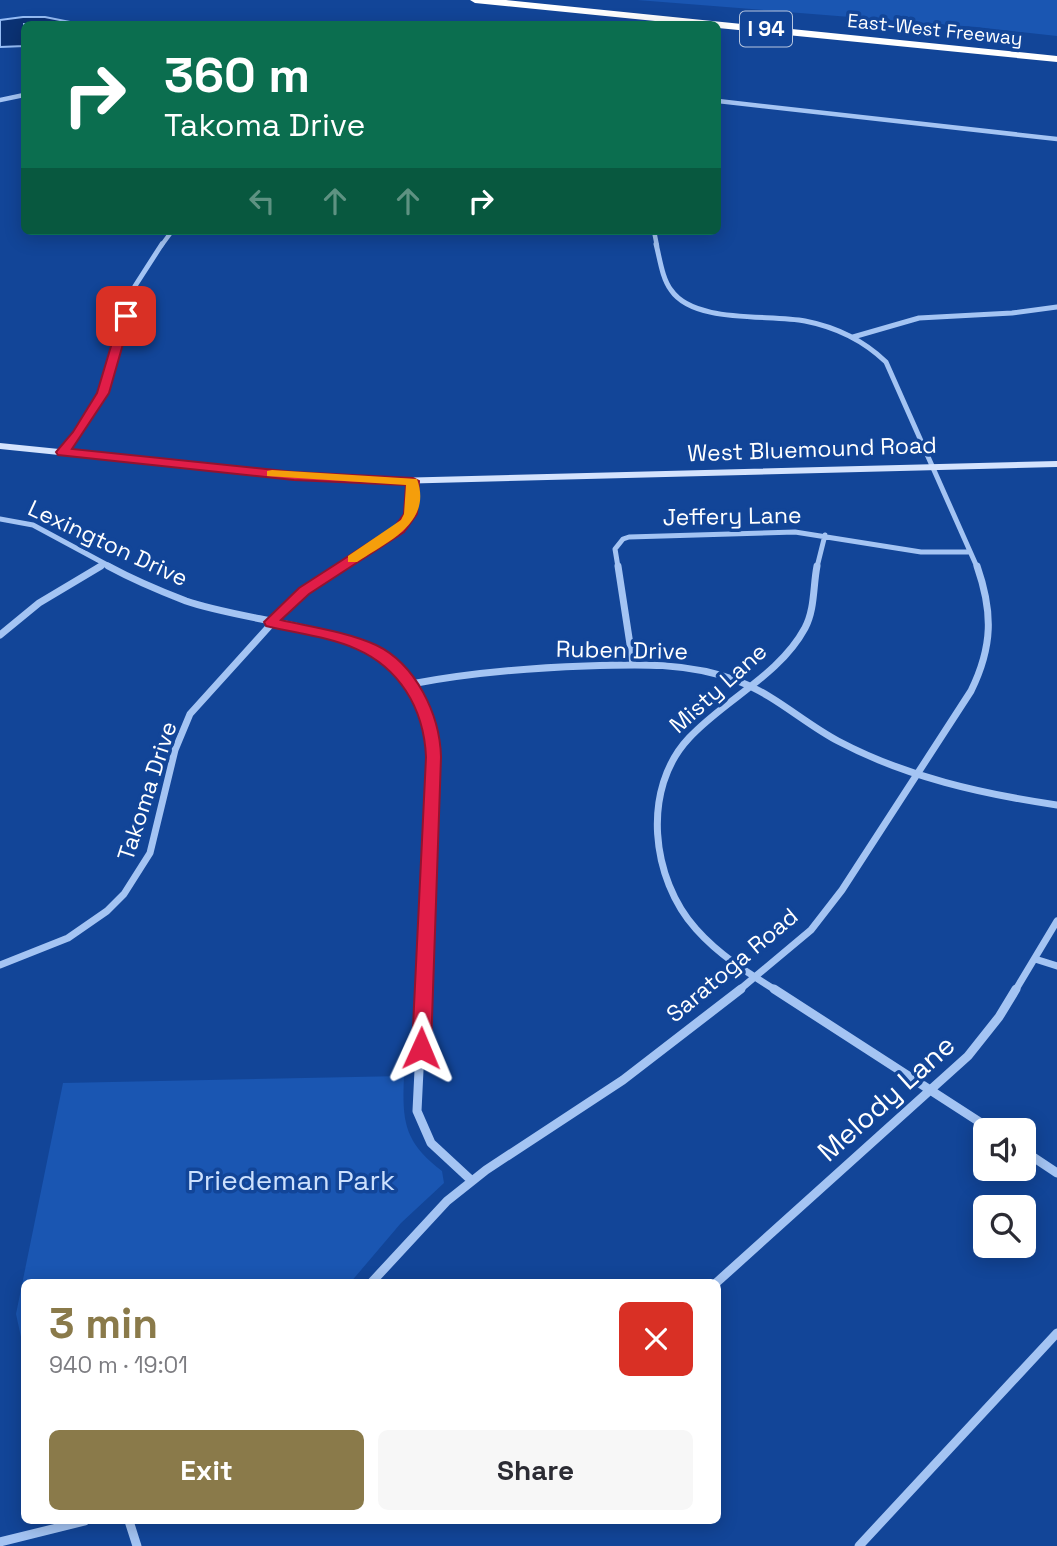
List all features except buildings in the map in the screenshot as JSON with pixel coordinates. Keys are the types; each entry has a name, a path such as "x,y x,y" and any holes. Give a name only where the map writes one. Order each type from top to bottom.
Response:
{"highway":[{"name":"East-West Freeway","path":"475,0 682,21"},
{"name":"East-West Freeway","path":"539,0 1057,52"},
{"name":"East-West Freeway","path":"721,25 1057,59"}],"main road":[{"name":"West Bluemound Road","path":"0,446 294,476 413,481 1057,464"}],"street":[{"path":"0,100 21,96"},
{"path":"721,101 1057,139"},
{"path":"62,452 78,433 103,393 135,286 151,258 169,235"},
{"name":"Saratoga Road","path":"374,1279 430,1219 472,1181 517,1148 623,1080 789,951 827,911 971,691 986,657 990,615 987,596 890,369 876,352 853,337 811,323 720,313 686,303 668,288 655,235"},
{"path":"853,337 919,318 1012,313 1057,307"},
{"name":"Takoma Drive","path":"0,965 45,949 87,927 113,906 129,888 150,853 175,750 190,714 271,622 304,591 400,529 411,514 413,481"},
{"name":"Lexington Drive","path":"0,519 33,525 104,564 187,601 343,639 372,649 399,669 411,684 430,725 433,757 417,1111 424,1136 431,1147 472,1181"},
{"name":"Jeffery Lane","path":"633,664 615,549 622,539 640,535 774,531 825,535 921,552 970,552"},
{"name":"Misty Lane","path":"825,535 807,625 794,645 692,733 676,753 662,780 658,816 663,864 677,904 706,939 757,977 973,1118"},
{"path":"0,635 38,603 104,564"},
{"name":"Ruben Drive","path":"411,684 508,668 633,664 692,668 749,685 771,696 839,741 918,772 985,792 1057,805"},
{"name":"Melody Lane","path":"720,1279 987,1035 1057,921"},
{"path":"1035,959 1057,967"},
{"path":"1036,1159 1057,1173"},
{"path":"859,1546 1057,1333"},
{"path":"0,1542 75,1524"},
{"path":"130,1524 137,1546"}],"green space":[{"path":"637,0 1057,0 1057,36 976,27"},
{"name":"Priedeman Park","path":"404,1076 404,1106 408,1130 420,1150 442,1171 444,1183 401,1223 353,1279 23,1279 63,1083"},
{"name":"Priedeman Park","path":"21,1289 21,1337 16,1314"}],"shaded area":[{"path":"45,17 65,21 21,21 21,46 0,47 0,20"}],"slow traffic":[{"path":"272,474 347,480 413,481 411,514 406,522 390,536 353,559"}],"route":[{"path":"126,316 103,393 73,441 62,452 294,476 413,481 411,514 400,529 304,591 271,622 343,639 372,649 399,669 417,692 423,705 430,725 433,757 421,1048"}]}
